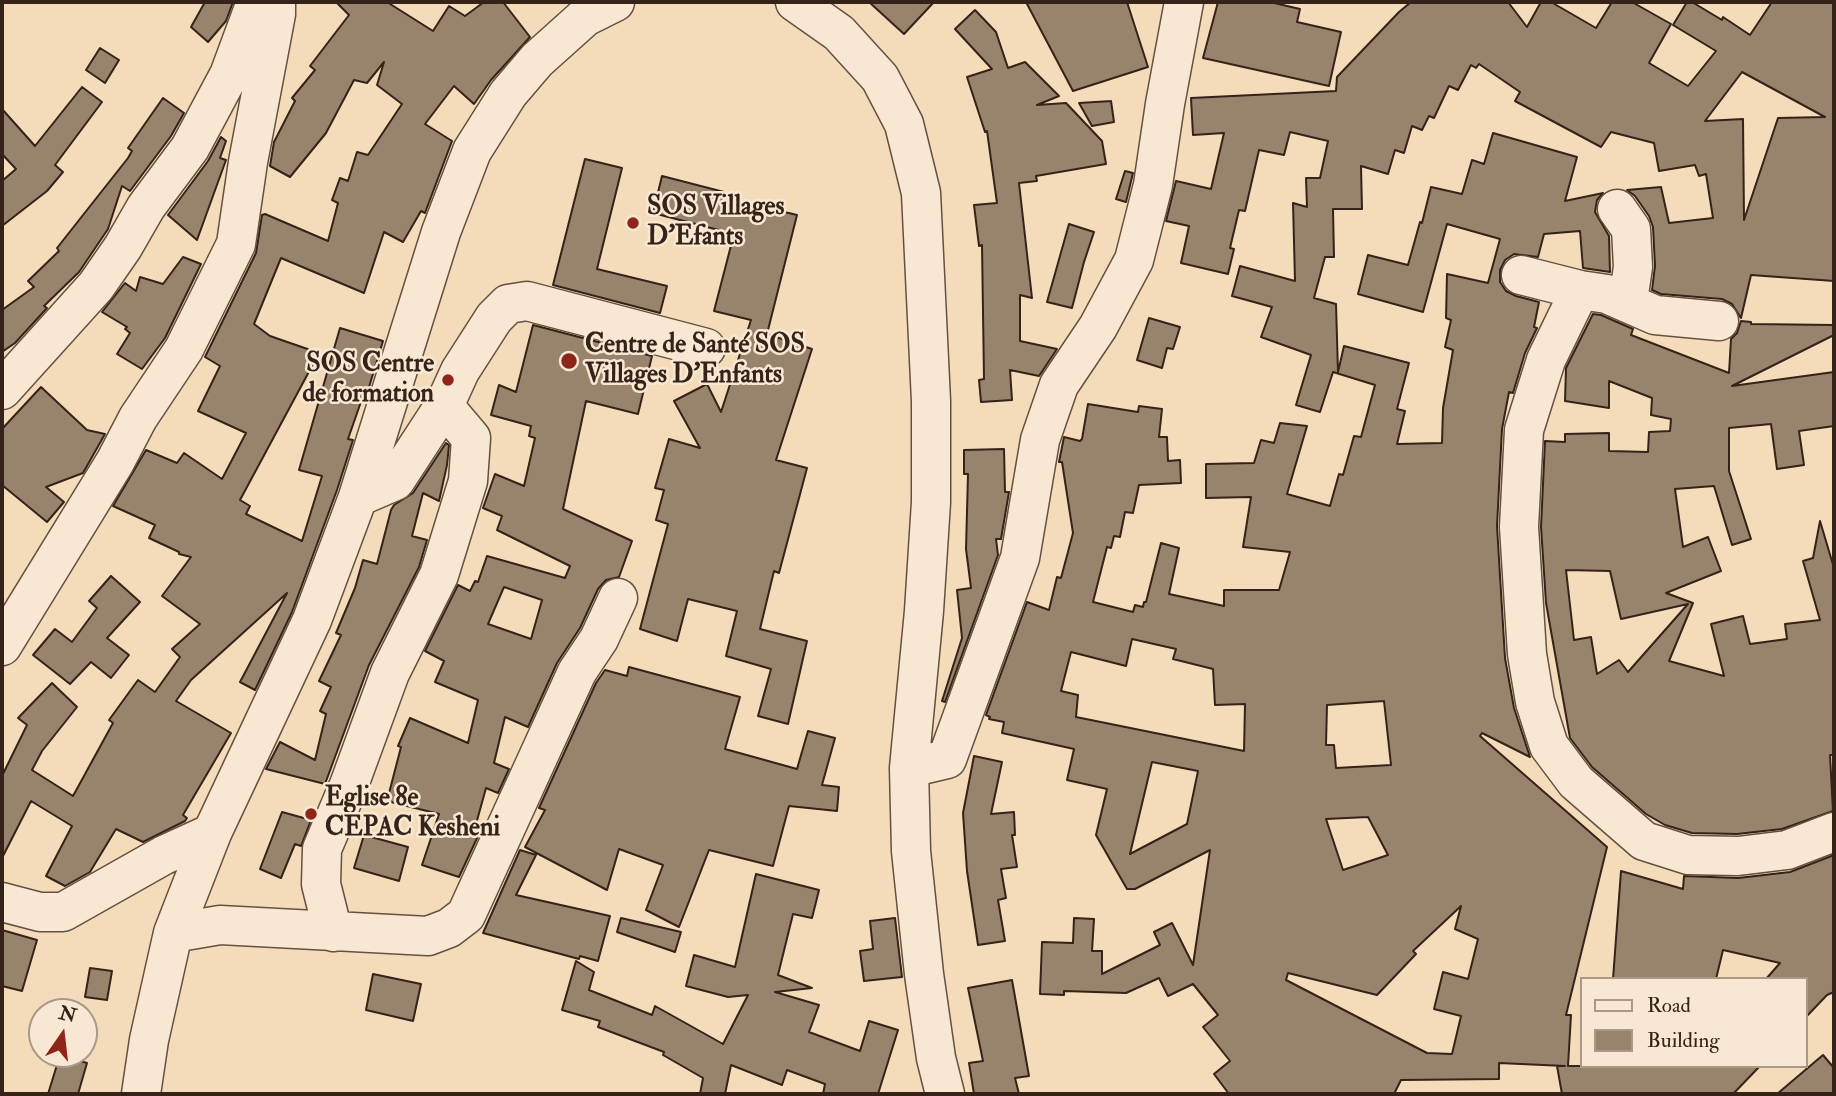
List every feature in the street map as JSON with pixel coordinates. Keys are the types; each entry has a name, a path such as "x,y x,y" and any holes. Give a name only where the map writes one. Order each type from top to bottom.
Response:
{"street":[{"path":"2,390 96,286 146,207 190,148 229,75 256,2"},
{"path":"2,646 115,462 138,418 184,349 236,244 276,2"},
{"path":"141,1094 149,1040 173,933 212,833 312,620 358,497 441,232 472,151 508,94 537,60 585,17 615,2"},
{"path":"795,2 839,33 880,78 904,124 921,193 931,401 930,502 924,611 909,768 911,851 924,974 936,1058 945,1094"},
{"path":"909,768 947,759 1020,558 1040,440 1059,385 1098,327 1134,260 1153,185 1184,2"},
{"path":"1617,209 1631,229 1633,267 1628,301"},
{"path":"1521,275 1580,290 1607,293 1655,315 1719,321"},
{"path":"1580,290 1546,359 1524,430 1519,527 1526,641 1535,702 1549,746 1576,782 1644,841 1688,855 1738,856 1787,850 1834,832"},
{"path":"358,497 395,481 444,406 460,371 494,318 508,304 527,302 706,348"},
{"path":"334,932 321,884 321,849 349,785 390,673 439,575 468,481 471,438 444,406"},
{"path":"173,933 219,925 428,936 449,928 466,915 576,672 598,639 618,598"},
{"path":"2,902 40,912 63,912 164,855 212,833"}],"building":[{"path":"205,2 233,2 226,21 208,42 191,27"},
{"path":"336,2 387,2 433,31 449,6 465,16 484,2 503,2 530,37 491,80 474,104 454,86 425,124 452,141 425,213 421,211 403,242 384,232 364,293 281,258 254,324 270,336 319,353 240,500 250,506 246,514 302,541 322,476 299,470 340,328 383,341 366,397 363,396 348,439 353,440 337,490 292,612 255,690 240,682 287,593 191,680 176,701 231,733 183,815 187,818 185,821 143,842 116,829 90,872 65,886 46,876 72,826 31,801 2,858 2,776 27,725 18,718 52,683 77,707 42,751 32,770 73,796 113,723 109,720 138,680 155,692 180,657 172,649 200,624 162,596 191,557 179,554 149,538 155,525 113,506 146,450 177,463 184,453 222,479 246,433 198,411 220,366 205,357 256,253 262,215 328,241 338,203 332,200 340,178 348,181 357,152 368,155 402,104 377,85 384,62 367,83 354,80 326,133 290,177 270,166 274,142 295,101 292,98 315,70 310,66 349,15"},
{"path":"869,2 934,2 904,34"},
{"path":"1026,2 1127,2 1148,67 1073,91"},
{"path":"1218,2 1270,2 1300,9 1297,22 1341,32 1329,86 1203,58"},
{"path":"1411,2 1508,2 1527,27 1541,2 1551,2 1596,28 1612,2 1632,2 1671,24 1649,63 1688,86 1716,51 1673,25 1687,2 1692,2 1722,20 1723,17 1750,35 1772,2 1834,2 1834,281 1751,275 1741,318 1732,304 1722,299 1661,294 1652,290 1655,266 1653,227 1635,196 1627,190 1661,187 1669,223 1713,218 1706,174 1699,176 1695,165 1659,171 1654,143 1611,132 1601,147 1515,101 1520,92 1479,64 1476,68 1471,65 1458,90 1449,86 1434,118 1429,116 1422,130 1412,126 1404,153 1395,150 1388,174 1361,166 1362,209 1333,209 1334,257 1325,257 1314,298 1336,304 1338,372 1344,346 1409,363 1397,409 1405,411 1397,444 1442,443 1443,408 1453,350 1445,347 1451,320 1446,318 1447,274 1488,283 1500,239 1447,224 1423,312 1358,294 1368,255 1408,265 1431,187 1462,194 1472,160 1484,164 1493,133 1577,157 1565,201 1603,193 1597,200 1595,212 1609,236 1610,272 1583,268 1580,231 1544,234 1538,257 1514,254 1505,260 1500,270 1500,282 1506,291 1539,302 1534,327 1537,328 1525,353 1513,393 1509,392 1502,429 1497,526 1505,658 1514,708 1530,757 1482,733 1480,736 1607,847 1566,1015 1571,1015 1568,1066 1758,1068 1733,1094 1562,1094 1557,1066 1565,1066 1499,1063 1499,1079 1401,1080 1394,1094 1229,1094 1214,1074 1230,1061 1203,1027 1218,1015 1193,984 1168,996 1159,978 1126,993 1064,991 1064,995 1040,994 1042,942 1073,943 1074,918 1094,919 1092,951 1102,951 1102,974 1160,945 1154,932 1172,923 1193,965 1210,850 1135,889 1127,889 1096,835 1107,789 1067,780 1074,749 1002,733 1004,722 989,719 986,715 1027,602 1049,610 1057,577 1061,578 1073,533 1062,462 1059,462 1064,437 1080,441 1082,439 1088,404 1138,412 1139,406 1162,409 1159,437 1167,437 1168,461 1180,460 1181,483 1139,485 1133,513 1125,512 1120,537 1114,536 1111,548 1107,547 1093,602 1133,612 1135,605 1143,607 1161,543 1179,548 1169,594 1224,606 1224,590 1279,590 1290,552 1243,547 1251,497 1206,498 1206,464 1254,463 1261,440 1274,443 1280,423 1307,426 1287,494 1330,506 1339,474 1343,475 1354,436 1361,437 1375,385 1333,372 1320,412 1296,405 1311,355 1261,337 1272,307 1232,296 1240,266 1295,281 1293,203 1307,207 1306,178 1320,178 1328,141 1290,132 1284,155 1259,150 1245,211 1239,210 1230,248 1234,249 1228,274 1181,263 1189,226 1166,221 1176,181 1211,189 1224,133 1193,135 1191,98 1336,91 1337,77","holes":["1742,72 1825,117 1778,118 1744,220 1743,119 1705,121","1132,639 1176,649 1173,659 1213,669 1215,705 1245,704 1244,751 1076,717 1078,695 1061,691 1071,652 1126,666","1384,701 1391,765 1336,768 1334,745 1326,745 1327,705","1152,762 1198,771 1187,824 1130,854","1368,817 1388,855 1343,870 1326,819","1461,906 1455,929 1478,939 1468,979 1443,972 1434,1009 1461,1016 1452,1054 1427,1053 1286,980 1288,973 1377,995 1416,954 1413,951"]},
{"path":"975,10 996,32 1008,68 1025,62 1059,96 1037,105 1066,103 1102,141 1106,164 1036,176 1037,181 1019,183 1032,298 1020,295 1020,341 1057,349 1039,376 1010,370 1012,400 981,402 979,380 984,379 982,245 979,246 974,205 997,203 987,131 985,132 967,77 992,69 955,29"},
{"path":"100,48 119,60 105,83 86,70"},
{"path":"82,87 102,102 55,165 63,172 47,191 2,226 2,181 16,169 2,154 2,109 35,146"},
{"path":"163,98 184,113 171,136 130,191 122,186 108,229 79,272 44,306 47,308 15,343 2,352 2,310 34,287 28,281 59,251 57,248 128,158 132,151 128,148"},
{"path":"1111,101 1114,122 1092,126 1079,103"},
{"path":"221,137 226,141 220,158 226,160 197,240 168,215 208,161"},
{"path":"585,159 622,168 597,269 667,286 660,313 553,285"},
{"path":"1125,171 1133,173 1126,202 1116,199"},
{"path":"662,176 724,192 723,197 797,215 767,334 812,349 776,460 807,468 779,573 774,571 760,629 807,641 788,724 758,716 771,669 726,656 737,611 688,599 677,641 640,629 668,524 656,520 664,490 655,488 669,439 700,448 674,401 707,384 721,412 751,320 714,311 734,234 653,213"},
{"path":"1069,224 1094,232 1072,308 1047,302"},
{"path":"183,257 201,264 165,338 142,369 117,354 130,333 125,329 127,327 102,312 125,283 136,291 140,277 163,284"},
{"path":"1593,314 1633,329 1631,335 1729,373 1731,339 1737,333 1741,321 1751,324 1834,325 1834,335 1732,386 1834,372 1834,426 1799,431 1804,465 1777,469 1771,424 1729,428 1729,471 1751,539 1732,545 1714,486 1675,489 1683,547 1708,537 1721,571 1666,593 1693,603 1669,661 1724,676 1711,624 1743,616 1750,644 1787,639 1785,624 1820,620 1803,561 1813,558 1820,521 1834,568 1834,755 1830,755 1833,811 1782,829 1737,834 1692,833 1665,825 1646,814 1592,767 1570,738 1546,603 1541,527 1545,441 1565,442 1565,434 1609,433 1609,451 1648,452 1649,432 1670,431 1671,419 1651,415 1652,398 1609,381 1609,408 1565,401 1566,368","holes":["1566,570 1610,571 1621,619 1688,604 1628,672 1619,660 1597,674 1591,637 1574,640"]},
{"path":"1149,318 1180,327 1173,349 1167,348 1162,368 1137,360"},
{"path":"533,325 652,356 638,414 586,401 563,509 632,541 619,577 606,580 598,589 580,628 557,663 528,727 505,717 494,763 509,769 498,793 486,788 473,835 478,836 459,877 422,865 439,814 387,801 401,747 398,746 410,718 468,743 478,700 435,682 444,661 425,651 458,585 470,591 475,581 478,582 487,556 565,578 570,566 497,530 502,516 483,508 495,474 524,486 535,438 529,436 531,426 491,415 499,385 516,392","holes":["504,587 542,600 531,639 488,624"]},
{"path":"41,387 87,430 105,434 83,473 46,487 64,502 47,522 2,485 2,429"},
{"path":"446,443 449,445 447,465 439,501 423,493 412,536 427,540 419,567 369,665 325,784 266,769 280,742 315,760 326,714 320,711 331,687 319,681 341,635 336,633 355,588 363,560 377,564 391,510 394,505 413,493"},
{"path":"1004,449 1005,492 1009,492 1001,539 996,539 998,555 945,702 942,701 962,638 957,590 971,588 966,549 968,474 964,474 964,450"},
{"path":"111,576 140,602 107,638 129,655 111,678 91,662 70,684 33,655 55,629 72,642 97,608 89,601"},
{"path":"629,667 740,697 725,749 797,769 808,731 835,738 822,785 839,787 837,811 789,806 773,866 709,850 679,927 646,910 663,865 619,849 607,890 525,847 545,810 539,808 596,683 605,670 627,676"},
{"path":"974,756 1002,762 991,814 1014,812 1015,835 1012,835 1017,867 1001,869 1006,898 998,900 1005,941 978,945 967,871 963,813"},
{"path":"282,812 311,820 301,846 295,844 281,878 260,869"},
{"path":"364,835 408,847 399,881 354,868"},
{"path":"520,850 536,855 516,895 610,916 598,961 580,956 579,959 483,933"},
{"path":"1834,855 1834,992 1827,995 1808,1015 1808,977 1768,977 1780,963 1723,950 1716,977 1613,977 1621,871 1683,889 1684,876 1738,878 1790,872"},
{"path":"756,874 819,890 812,918 793,914 778,975 812,988 775,992 819,1005 809,1032 860,1051 869,1021 898,1030 878,1094 823,1094 825,1084 787,1070 782,1085 731,1065 725,1094 700,1094 703,1078 663,1055 664,1052 598,1027 600,1021 562,1010 576,961 594,972 589,990 652,1015 655,1006 723,1044 748,995 728,997 686,986 694,955 735,967"},
{"path":"621,918 681,932 675,952 617,932"},
{"path":"895,918 902,977 864,981 860,951 873,949 870,921"},
{"path":"2,930 37,940 22,991 2,986"},
{"path":"90,968 112,971 107,1000 85,997"},
{"path":"373,974 421,984 413,1021 366,1010"},
{"path":"1012,980 1029,1076 1015,1078 1019,1094 974,1094 969,1063 983,1061 968,988"},
{"path":"1823,1055 1834,1068 1834,1094 1777,1094 1808,1068"},
{"path":"56,1068 86,1068 78,1094 48,1094"}],"place":[{"name":"SOS Villages D’Efants","path":"633,223"},
{"name":"Centre de Santé SOS Villages D’Enfants","path":"569,361"},
{"name":"SOS Centre de formation","path":"448,380"},
{"name":"Eglise 8e CEPAC Kesheni","path":"311,814"}]}
